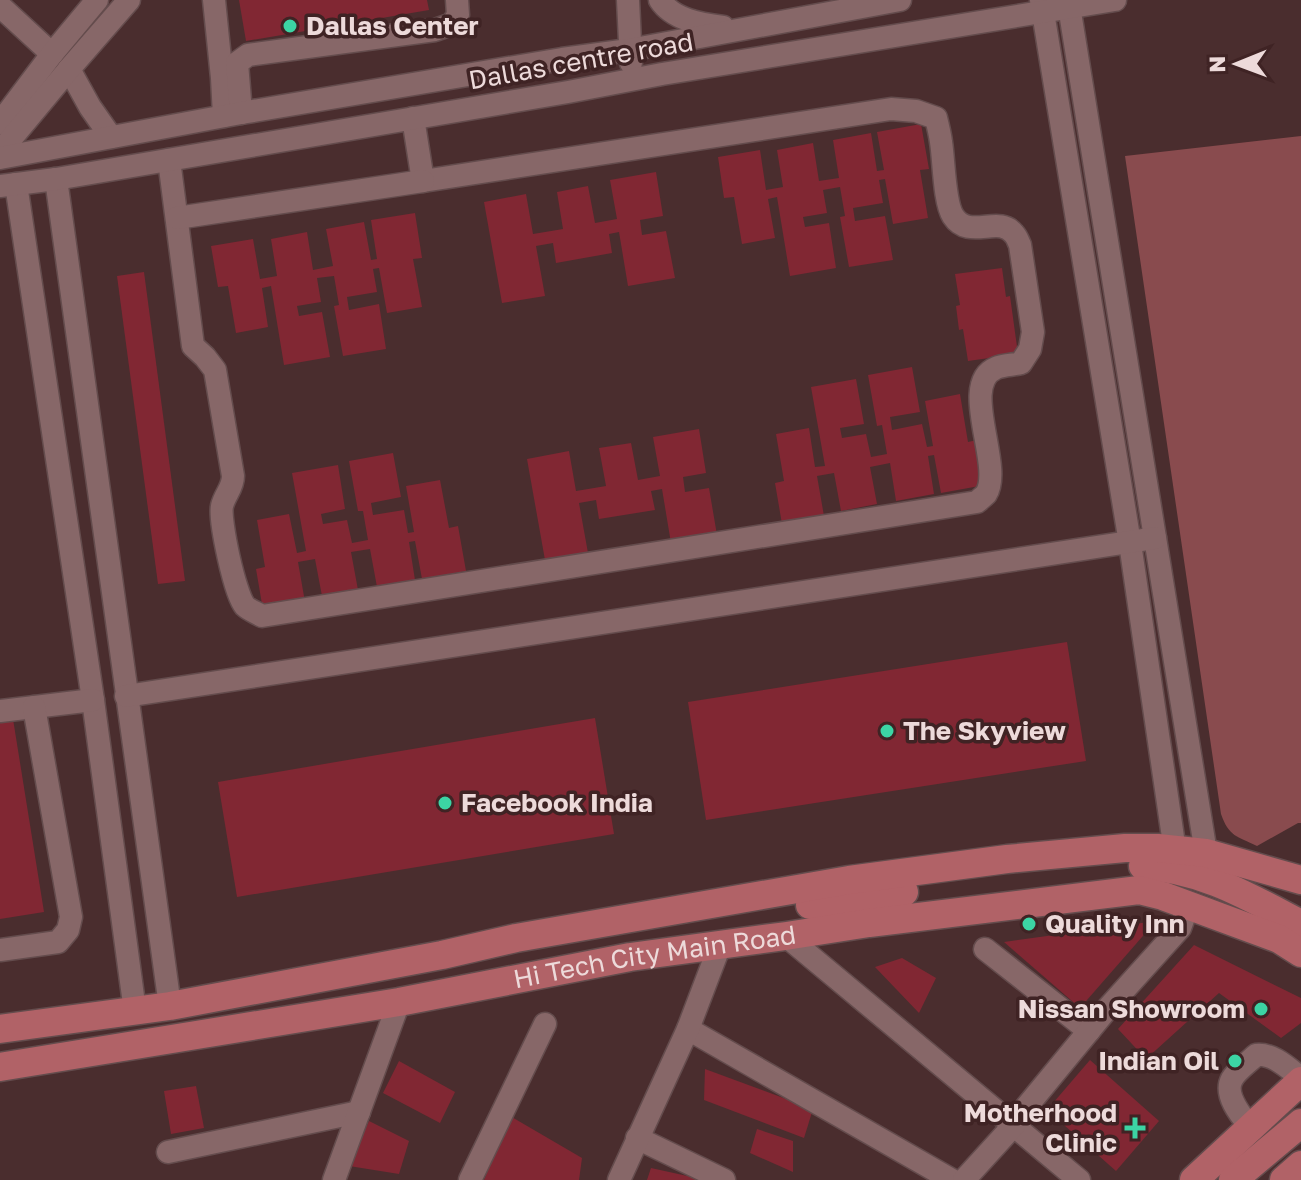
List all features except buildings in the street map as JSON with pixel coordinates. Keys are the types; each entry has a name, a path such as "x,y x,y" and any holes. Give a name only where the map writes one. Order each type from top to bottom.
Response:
{"main road":[{"name":"Hi Tech City Main Road","path":"0,1029 170,1006 442,955 516,938 849,880 1007,859 1158,848 1206,853 1301,880"},
{"path":"486,985 549,951 787,909 1112,865 1164,867 1195,874 1235,890 1301,924"},
{"name":"Hi Tech City Main Road","path":"0,1067 399,1002 630,957 1139,890 1279,939 1301,953"},
{"path":"1194,1180 1301,1080"},
{"path":"1233,1180 1301,1123"},
{"path":"1284,1180 1301,1165"}],"street":[{"path":"0,123 60,62 129,0"},
{"path":"214,0 222,78 233,114"},
{"path":"233,114 237,63 248,55 435,30 452,24 458,15 457,0"},
{"path":"628,0 633,80"},
{"path":"660,0 674,14 707,25 735,29"},
{"name":"Dallas centre road","path":"0,155 629,50 735,29 798,10 900,0"},
{"name":"Dallas centre road","path":"8,185 633,80 1042,6 1115,0"},
{"path":"0,155 60,62 93,1"},
{"path":"1069,4 1206,853"},
{"path":"0,6 60,62 111,137"},
{"path":"1042,6 1130,543 1175,851"},
{"path":"169,160 193,346 215,370 233,476 233,485 222,506 231,567 237,590 246,606 262,616 977,502 987,492 990,475 980,390 987,375 995,368 1021,363 1030,349 1033,332 1020,245 1013,232 1001,225 965,227 953,216 948,203 936,118 916,111 891,109 177,218"},
{"path":"413,118 423,181"},
{"path":"56,179 170,1006"},
{"path":"8,185 93,700 135,1011"},
{"path":"126,696 1155,538"},
{"path":"0,711 93,700"},
{"path":"0,950 58,942 68,930 71,917 34,707"},
{"path":"964,1180 1180,928 1188,906"},
{"path":"786,936 1079,1180"},
{"path":"619,1180 688,1029 720,945"},
{"path":"985,949 1089,1031"},
{"path":"334,1180 399,1002"},
{"path":"470,1180 545,1024"},
{"path":"688,1029 952,1180"},
{"path":"1251,1128 1232,1099 1230,1087 1232,1079 1256,1055 1272,1057 1301,1080"},
{"path":"168,1152 359,1112"},
{"path":"637,1138 724,1180"}],"shaded area":[{"path":"1301,136 1301,823 1257,846 1231,832 1221,814 1125,156"}],"place":[{"name":"Dallas Center","path":"290,26"},
{"name":"The Skyview","path":"887,731"},
{"name":"Facebook India","path":"445,803"},
{"name":"Quality Inn","path":"1029,924"},
{"name":"Nissan Showroom","path":"1261,1009"},
{"name":"Indian Oil","path":"1235,1061"},
{"name":"Motherhood Clinic","path":"1135,1128"}]}
